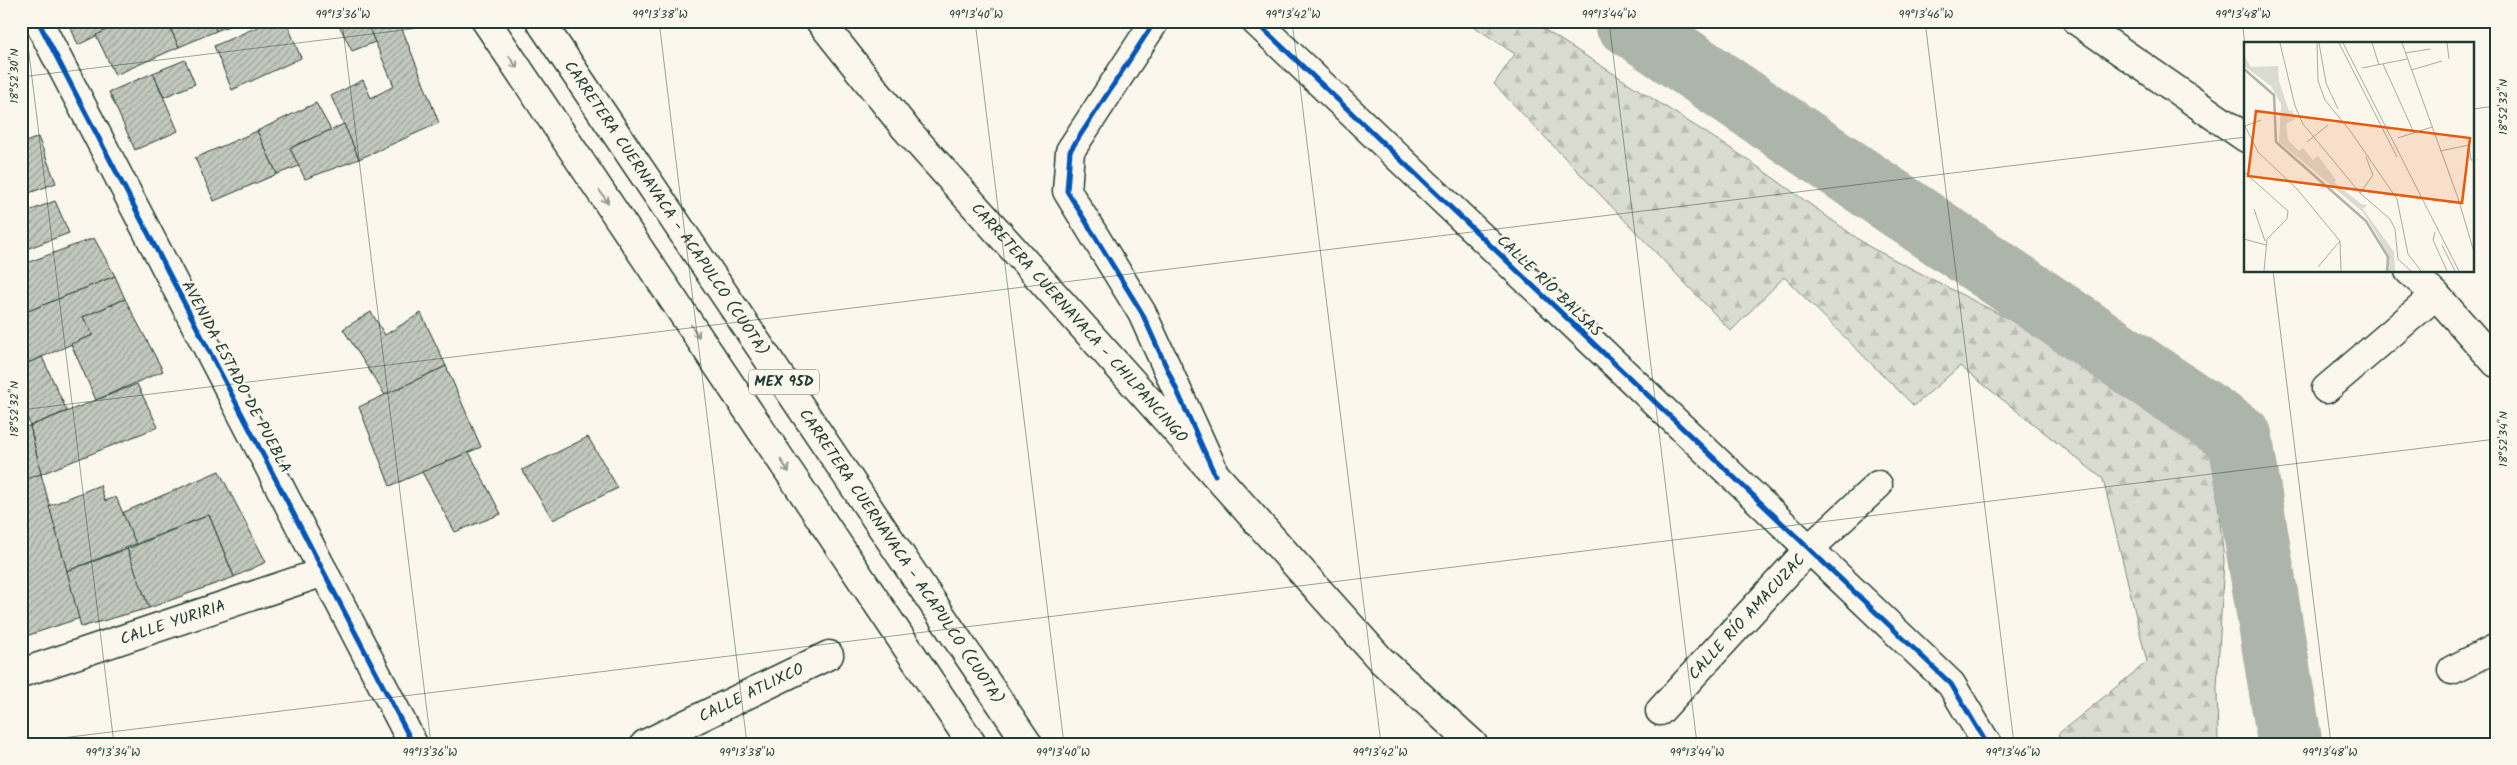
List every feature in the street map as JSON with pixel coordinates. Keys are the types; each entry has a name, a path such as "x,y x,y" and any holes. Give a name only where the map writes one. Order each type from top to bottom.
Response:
{"main road":[{"name":"AVENIDA ESTADO DE PUEBLA","path":"38,21 413,744"},
{"name":"MEX 95D","path":"486,21 972,744"},
{"name":"CARRETERA CUERNAVACA - ACAPULCO (CUOTA)","path":"540,21 1028,744"},
{"name":"CARRETERA CUERNAVACA - CHILPANCINGO","path":"820,21 906,129 1381,660 1473,744"},
{"path":"1155,21 1070,151 1066,191 1142,313 1215,475"},
{"name":"CALLE RÍO BALSAS","path":"1255,21 1808,550 1951,684 1987,744"},
{"path":"2077,21 2244,137"},
{"path":"2410,272 2436,294 2496,364"},
{"path":"2326,389 2436,294"},
{"name":"CALLE RÍO AMACUZAC","path":"1660,711 1808,550 1878,485"},
{"name":"CALLE YURIRIA","path":"21,673 324,572"},
{"path":"2452,670 2496,648"},
{"name":"CALLE ATLIXCO","path":"651,742 829,655"}],"green space":[{"path":"1466,21 1531,21 1747,159 1868,246 2005,317 2212,447 2224,560 2217,687 2218,744 2062,744 2058,734 2147,662 2103,479 1960,366 1914,406 1784,277 1731,331 1494,84 1515,54"}],"building":[{"path":"68,21 126,21 78,45"},
{"path":"126,21 167,21 179,47 115,75 96,35"},
{"path":"167,21 213,21 216,31 179,47"},
{"path":"213,21 241,21 216,31"},
{"path":"271,21 286,21 301,58 232,90 214,46"},
{"path":"337,21 366,21 375,42 352,51"},
{"path":"366,21 399,21 439,123 359,159 331,96 363,80 371,98 394,86"},
{"path":"185,60 195,84 164,97 153,73"},
{"path":"153,73 178,131 135,150 109,92"},
{"path":"316,103 331,130 290,148 299,166 277,174 257,131"},
{"path":"344,124 359,159 305,179 290,148"},
{"path":"257,131 277,174 214,201 195,158"},
{"path":"38,137 56,183 21,196 21,144"},
{"path":"55,201 69,233 21,251 21,214"},
{"path":"94,238 115,276 21,314 21,265"},
{"path":"115,276 125,299 83,317 93,335 21,366 21,314"},
{"path":"125,299 163,371 96,400 71,344 93,335 83,317"},
{"path":"371,312 385,335 421,313 446,366 385,395 343,329"},
{"path":"42,357 67,411 30,426 21,394 21,366"},
{"path":"446,366 481,447 390,486 359,407"},
{"path":"137,384 158,427 41,474 30,426"},
{"path":"30,426 41,474 21,481 21,427"},
{"path":"588,437 618,488 553,520 522,470"},
{"path":"469,452 501,514 455,532 422,472"},
{"path":"219,471 266,562 234,577 209,515 136,544 122,513"},
{"path":"41,474 80,618 23,637 21,628 21,481"},
{"path":"100,485 105,501 116,497 136,544 67,571 49,506"},
{"path":"209,515 234,577 149,608 127,549"},
{"path":"127,549 149,608 81,627 67,571"}],"waterway":[{"path":"1626,21 2240,437 2290,744"}],"cycle path":[{"path":"38,21 413,744"},
{"path":"1155,21 1070,151 1067,191 1142,313 1215,475"},
{"path":"1255,21 1951,684 1987,744"}]}
